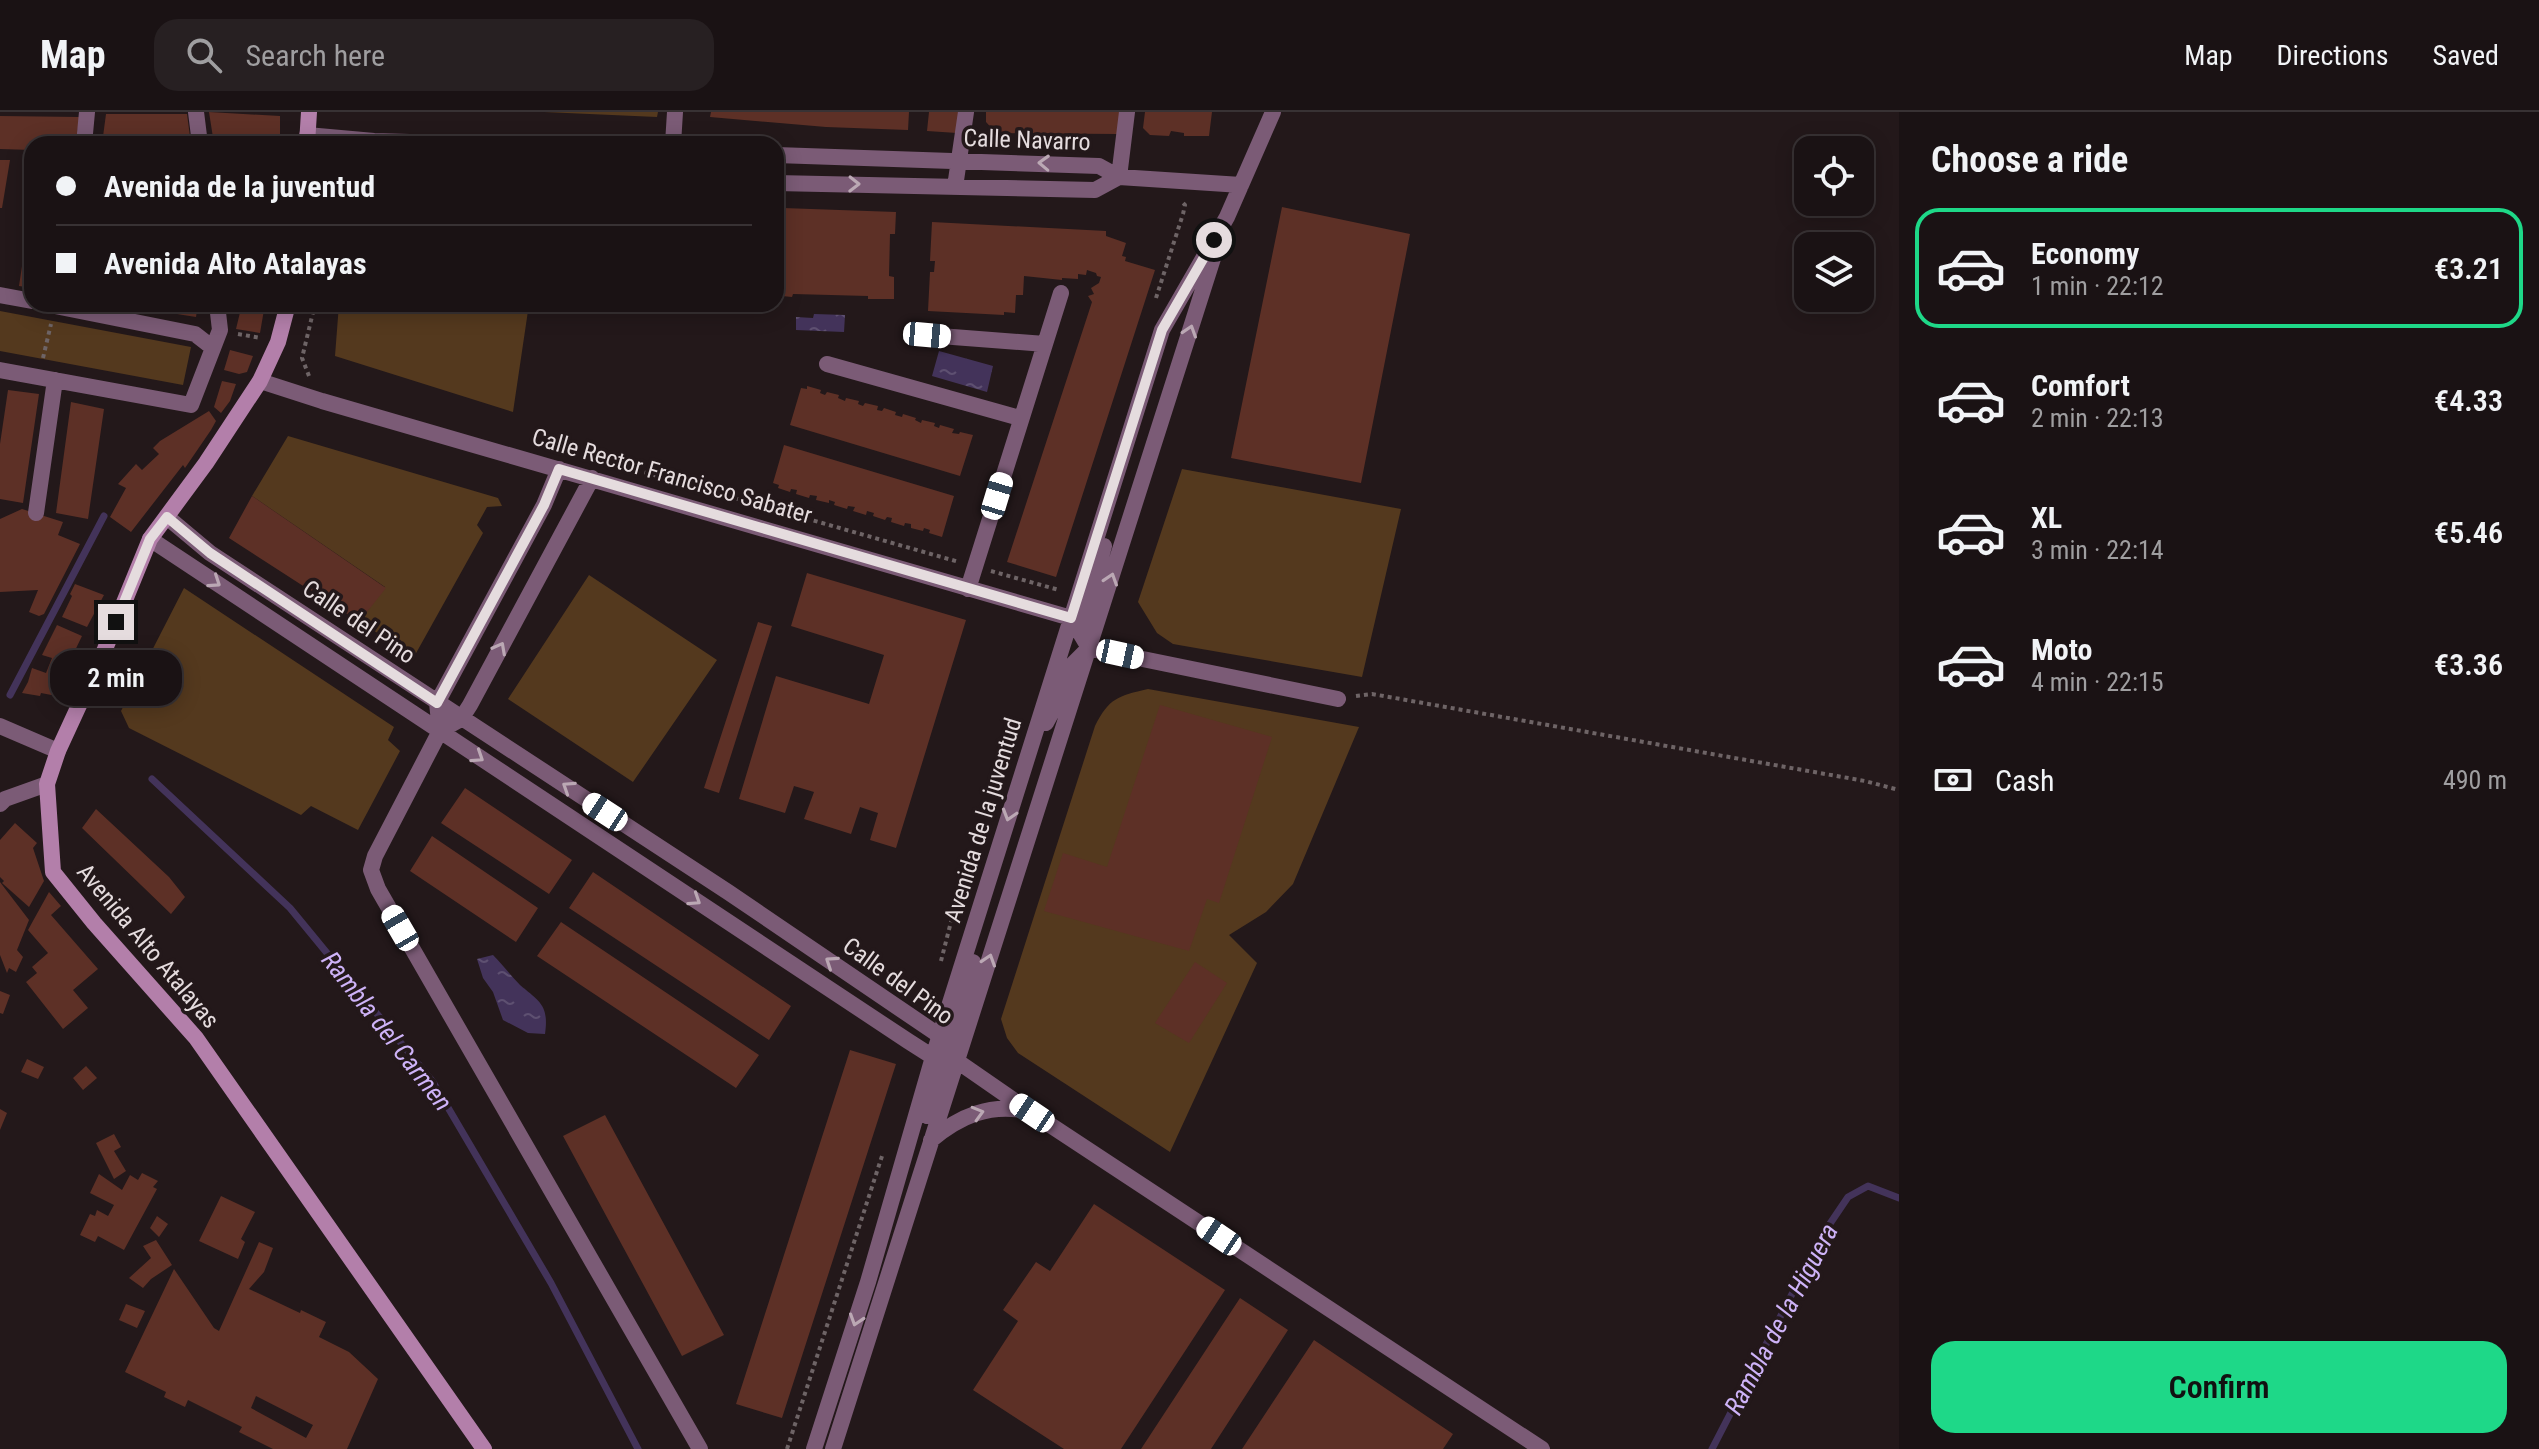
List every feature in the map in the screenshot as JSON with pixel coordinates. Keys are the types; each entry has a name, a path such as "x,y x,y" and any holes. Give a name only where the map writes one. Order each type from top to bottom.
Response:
{"main road":[{"path":"307,136 309,112"},
{"name":"Avenida Alto Atalayas","path":"286,312 278,342 260,381 206,463 150,539 105,649 58,751 47,784 53,872 196,1038 484,1449"}],"street":[{"path":"85,136 87,112"},
{"path":"196,112 199,136"},
{"path":"674,136 675,112"},
{"path":"955,187 966,112"},
{"path":"1127,112 1119,177 1241,185"},
{"name":"Avenida de la juventud","path":"833,1449 1227,217 1273,112"},
{"name":"Calle Navarro","path":"784,155 1099,166 1119,177"},
{"name":"Calle Navarro","path":"784,183 1095,190 1119,177"},
{"name":"Avenida de la juventud","path":"814,1449 868,1282 933,1057 1162,330 1227,217"},
{"path":"968,589 1061,293"},
{"path":"0,295 24,300"},
{"path":"87,312 195,334 213,348"},
{"path":"0,370 191,405 220,330 218,312"},
{"path":"927,335 1045,344"},
{"path":"827,364 1020,418"},
{"path":"36,513 47,379"},
{"name":"Calle Rector Francisco Sabater","path":"260,381 1071,618"},
{"path":"1089,648 1085,616 1097,576 1126,443"},
{"path":"440,731 437,703 544,505 559,469"},
{"path":"592,478 461,719 440,731 375,856 371,870 378,889 700,1449"},
{"name":"Calle del Pino","path":"167,517 210,553 728,892 940,1036 957,1061"},
{"name":"Calle del Pino","path":"150,539 933,1057 957,1061"},
{"path":"1071,618 1089,648 1338,699"},
{"path":"1024,767 1058,701 1068,669 1089,648"},
{"path":"0,726 58,751"},
{"path":"0,804 5,799 47,784"},
{"path":"988,884 968,987 951,1037 957,1061 1542,1449"},
{"path":"868,1282 911,1166 942,1068 957,1061"},
{"path":"931,1140 946,1128 978,1112 996,1108 1032,1113"}],"path":[{"path":"1154,304 1185,205 1179,199 1168,198 1164,194 1165,179"},
{"path":"47,379 57,312"},
{"path":"313,312 302,358 308,375 316,377"},
{"path":"220,330 278,342"},
{"path":"626,467 1060,591"},
{"path":"1338,699 1372,694 1865,781 1899,790"}],"shaded area":[{"path":"544,112 658,112 657,117"},
{"path":"0,311 191,347 183,385 0,351"},
{"path":"338,312 528,312 513,412 335,356"},
{"path":"288,436 498,498 502,506 487,507 477,525 483,533 415,655 359,622 385,587 252,496"},
{"path":"1182,469 1401,509 1362,677 1173,644 1157,633 1138,602"},
{"path":"589,575 717,660 633,782 508,699"},
{"path":"184,588 394,727 388,740 400,751 358,830 311,806 301,815 129,728 121,711"},
{"path":"1148,689 1359,727 1293,884 1266,912 1229,935 1257,963 1170,1152 1018,1053 1007,1038 1001,1019 1095,726 1110,704"}],"water":[{"path":"814,314 845,315 844,332 796,330 796,317 813,318"},
{"path":"939,351 993,366 987,392 932,376"},
{"path":"493,955 542,1005 546,1016 545,1034 528,1033 503,1020 477,959"}],"building":[{"path":"209,112 280,116 280,136 213,136"},
{"path":"711,112 909,112 908,130 710,117"},
{"path":"929,112 959,112 957,133 927,131"},
{"path":"986,112 1121,112 1119,134 996,133 986,122"},
{"path":"1145,112 1212,112 1209,136 1184,136 1184,133 1171,131 1169,136 1150,135 1143,128"},
{"path":"106,114 187,114 190,136 103,136"},
{"path":"0,116 80,117 76,136 24,136 24,150 0,149"},
{"path":"0,160 10,160 2,208 0,208"},
{"path":"1282,207 1410,234 1361,483 1231,458"},
{"path":"784,208 896,212 895,234 890,234 889,276 894,277 894,299 793,294 792,297 784,296"},
{"path":"932,222 1106,231 1106,236 1126,243 1122,256 1126,257 1125,261 1155,270 1056,577 1007,562 1092,302 1088,296 1094,294 1091,288 1099,283 1101,277 1087,270 1086,275 1078,274 1078,279 1024,276 1023,295 1016,295 1015,313 928,311 930,272 934,272 935,261 930,261"},
{"path":"24,253 24,287 19,286"},
{"path":"164,312 197,312 196,317"},
{"path":"240,312 264,312 260,333 236,329"},
{"path":"230,350 253,356 247,372 239,374 224,370"},
{"path":"222,381 236,384 230,401 221,413 214,407"},
{"path":"807,386 821,390 820,393 825,395 827,392 839,395 838,398 845,401 846,398 859,401 858,404 863,406 865,403 878,406 877,410 884,408 896,412 895,415 916,418 921,423 922,420 935,423 934,426 939,428 940,425 954,429 952,433 973,435 960,476 790,425 801,388 807,389"},
{"path":"8,390 39,394 23,503 0,499 0,444"},
{"path":"71,402 104,409 88,519 56,513"},
{"path":"209,411 216,421 211,430 185,468 183,465 131,532 110,517 126,488 118,484 136,464 142,470 159,454 153,448 160,441"},
{"path":"784,445 954,496 942,537 924,528 923,531 911,528 911,524 905,523 904,526 891,522 892,518 885,520 867,511 866,515 853,511 855,507 848,506 847,509 829,500 829,503 816,500 817,496 810,495 809,498 796,494 797,490 791,489 790,492 778,488 779,485 773,483"},
{"path":"252,496 386,588 359,622 229,538"},
{"path":"22,509 63,522 58,535 80,544 44,614 39,616 29,612 38,590 0,592 0,519"},
{"path":"807,573 966,620 896,848 870,840 878,813 860,807 851,834 804,819 814,792 794,786 785,813 739,799 776,676 869,704 884,655 791,626"},
{"path":"75,584 104,595 87,627 62,617"},
{"path":"758,622 772,626 719,793 704,788"},
{"path":"57,625 82,636 68,665 72,667 67,698 22,693 32,668 46,673 52,658 42,655"},
{"path":"1160,705 1272,737 1219,903 1207,899 1189,951 1044,911 1063,853 1107,867"},
{"path":"465,788 572,860 549,894 441,823"},
{"path":"96,809 169,877 185,897 171,914 82,828"},
{"path":"15,823 37,843 33,848 44,881 29,907 2,883 4,881 0,877 0,840"},
{"path":"432,836 538,908 516,942 410,871"},
{"path":"593,872 791,1006 769,1040 569,908"},
{"path":"0,882 29,920 17,950 23,957 16,972 9,968 7,973 0,955"},
{"path":"49,892 61,906 51,915 98,969 73,990 88,1008 63,1029 26,982 37,973 32,967 48,953 28,930"},
{"path":"561,922 759,1055 736,1088 537,956"},
{"path":"1195,962 1227,983 1189,1043 1155,1023"},
{"path":"0,991 10,995 3,1014 0,1013"},
{"path":"850,1050 896,1064 782,1418 736,1404"},
{"path":"27,1059 44,1067 38,1079 21,1072"},
{"path":"86,1066 97,1078 83,1090 73,1078"},
{"path":"0,1109 7,1113 0,1130"},
{"path":"605,1115 724,1335 682,1356 563,1136"},
{"path":"114,1134 121,1147 114,1151 126,1171 114,1179 96,1143"},
{"path":"142,1173 158,1181 153,1187 157,1189 124,1250 98,1236 95,1242 80,1235 90,1214 95,1216 97,1210 108,1216 114,1205 90,1193 99,1174 122,1190 130,1175 138,1180"},
{"path":"221,1196 255,1212 241,1239 245,1242 238,1259 199,1241"},
{"path":"1094,1204 1225,1290 1121,1449 1064,1449 973,1390 1018,1321 1003,1310 1036,1262 1050,1271"},
{"path":"157,1216 168,1224 159,1237 150,1228"},
{"path":"156,1240 172,1265 143,1288 129,1278 151,1258 143,1246"},
{"path":"259,1242 273,1248 264,1272 249,1289 326,1322 319,1337 349,1352 378,1379 347,1449 273,1449 239,1432 242,1427 188,1400 185,1407 164,1397 166,1392 125,1372 174,1269 219,1331","holes":["256,1396 313,1425 306,1438 251,1408"]},
{"path":"1240,1298 1288,1330 1211,1449 1141,1449"},
{"path":"126,1304 145,1311 137,1328 119,1320"},
{"path":"1314,1340 1453,1434 1443,1449 1242,1449"}],"waterway":[{"path":"10,695 104,516"},
{"name":"Rambla del Carmen","path":"152,779 290,908 433,1082 551,1283 638,1449"},
{"name":"Rambla de la Higuera","path":"1712,1449 1823,1234 1848,1197 1868,1186 1899,1198"}],"route":[{"path":"116,622 150,539 167,517 210,553 437,703 544,505 559,469 1071,618 1162,330 1214,240"}]}
